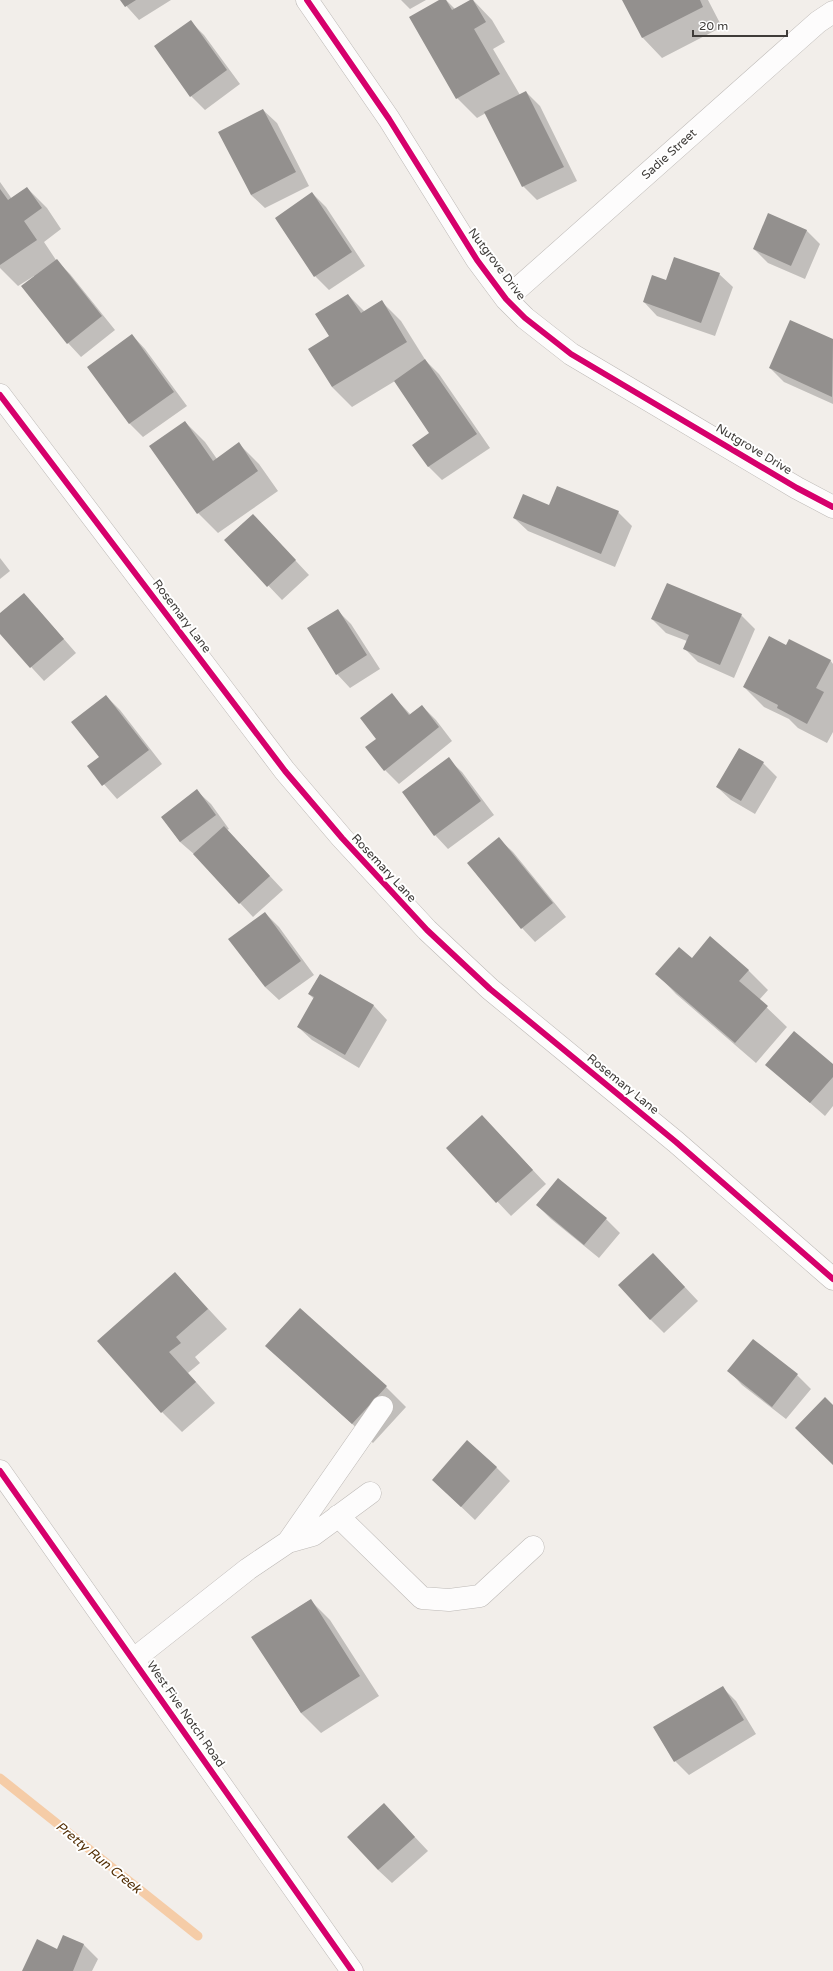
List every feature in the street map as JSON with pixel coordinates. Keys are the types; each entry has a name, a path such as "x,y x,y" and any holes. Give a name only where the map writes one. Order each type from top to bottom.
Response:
{"street":[{"name":"Nutgrove Drive","path":"307,0 388,119 477,260 506,299 525,318 571,354 797,488 833,507"},
{"name":"Sadie Street","path":"506,299 818,22 833,12"},
{"name":"Rosemary Lane","path":"0,395 285,771 342,838 427,930 490,989 676,1142 833,1279"},
{"path":"288,1542 382,1406"},
{"name":"West Five Notch Road","path":"0,1471 352,1971"},
{"path":"134,1660 248,1569 288,1542 313,1535 370,1493"},
{"path":"338,1516 422,1598 449,1600 480,1596 532,1547"}],"building":[{"path":"120,0 136,0 125,7"},
{"path":"439,0 446,0 452,10 470,0 473,0 486,22 474,29 500,74 456,99 409,17"},
{"path":"622,0 700,0 703,7 642,38"},
{"path":"191,20 227,70 190,97 154,46"},
{"path":"526,91 564,167 522,187 484,112"},
{"path":"263,109 296,172 251,195 218,132"},
{"path":"27,187 42,208 24,221 37,240 0,265 0,189 8,200"},
{"path":"312,192 352,252 314,277 275,218"},
{"path":"768,213 807,230 791,266 753,249"},
{"path":"674,257 720,273 701,323 643,302 652,275 666,280"},
{"path":"57,259 102,316 67,344 21,286"},
{"path":"348,294 361,313 382,300 407,342 332,387 308,349 329,336 315,314"},
{"path":"790,320 833,339 832,397 769,368"},
{"path":"132,334 174,392 129,424 87,367"},
{"path":"425,359 477,434 428,467 412,445 429,433 394,381"},
{"path":"185,421 213,461 239,442 258,471 197,514 149,446"},
{"path":"557,486 619,511 601,554 513,518 523,494 549,505"},
{"path":"253,514 296,560 267,587 224,540"},
{"path":"667,583 742,614 720,665 683,649 689,635 651,619"},
{"path":"24,593 64,639 30,668 0,634 0,613"},
{"path":"338,609 367,655 336,675 307,628"},
{"path":"769,636 786,645 789,639 831,660 816,688 824,692 807,724 777,708 778,705 743,687"},
{"path":"392,693 409,715 422,705 439,727 384,771 365,747 376,739 360,718"},
{"path":"106,695 149,750 102,786 87,766 99,757 71,722"},
{"path":"739,748 764,762 741,801 716,787"},
{"path":"449,757 481,801 434,836 402,792"},
{"path":"197,789 216,815 180,842 161,817"},
{"path":"224,826 270,876 239,904 193,854"},
{"path":"499,837 553,903 521,929 467,863"},
{"path":"265,912 301,961 265,987 228,939"},
{"path":"710,936 749,970 739,981 768,1006 735,1043 655,974 679,947 692,958"},
{"path":"320,974 374,1005 345,1055 297,1027 314,997 308,994"},
{"path":"794,1031 833,1064 833,1077 810,1103 765,1065"},
{"path":"482,1115 533,1170 496,1203 446,1148"},
{"path":"558,1178 607,1218 584,1245 536,1205"},
{"path":"653,1253 685,1287 650,1320 618,1285"},
{"path":"175,1272 208,1309 176,1337 181,1343 169,1352 196,1382 161,1413 97,1341"},
{"path":"300,1308 387,1386 352,1424 265,1346"},
{"path":"753,1339 798,1374 772,1407 727,1371"},
{"path":"825,1397 833,1405 833,1465 795,1428"},
{"path":"467,1440 497,1467 461,1507 432,1480"},
{"path":"311,1599 360,1676 301,1713 251,1637"},
{"path":"723,1686 744,1720 674,1762 653,1727"},
{"path":"384,1803 415,1837 378,1870 347,1837"},
{"path":"63,1935 84,1944 73,1971 22,1971 37,1939 57,1949"}],"waterway":[{"name":"Pretty Run Creek","path":"0,1778 198,1936"}],"cycle path":[{"path":"307,0 389,119 477,260 506,299 525,318 571,354 797,488 833,507"},
{"path":"0,395 285,771 342,838 427,930 490,989 676,1142 833,1279"},
{"path":"0,1471 352,1971"}]}
